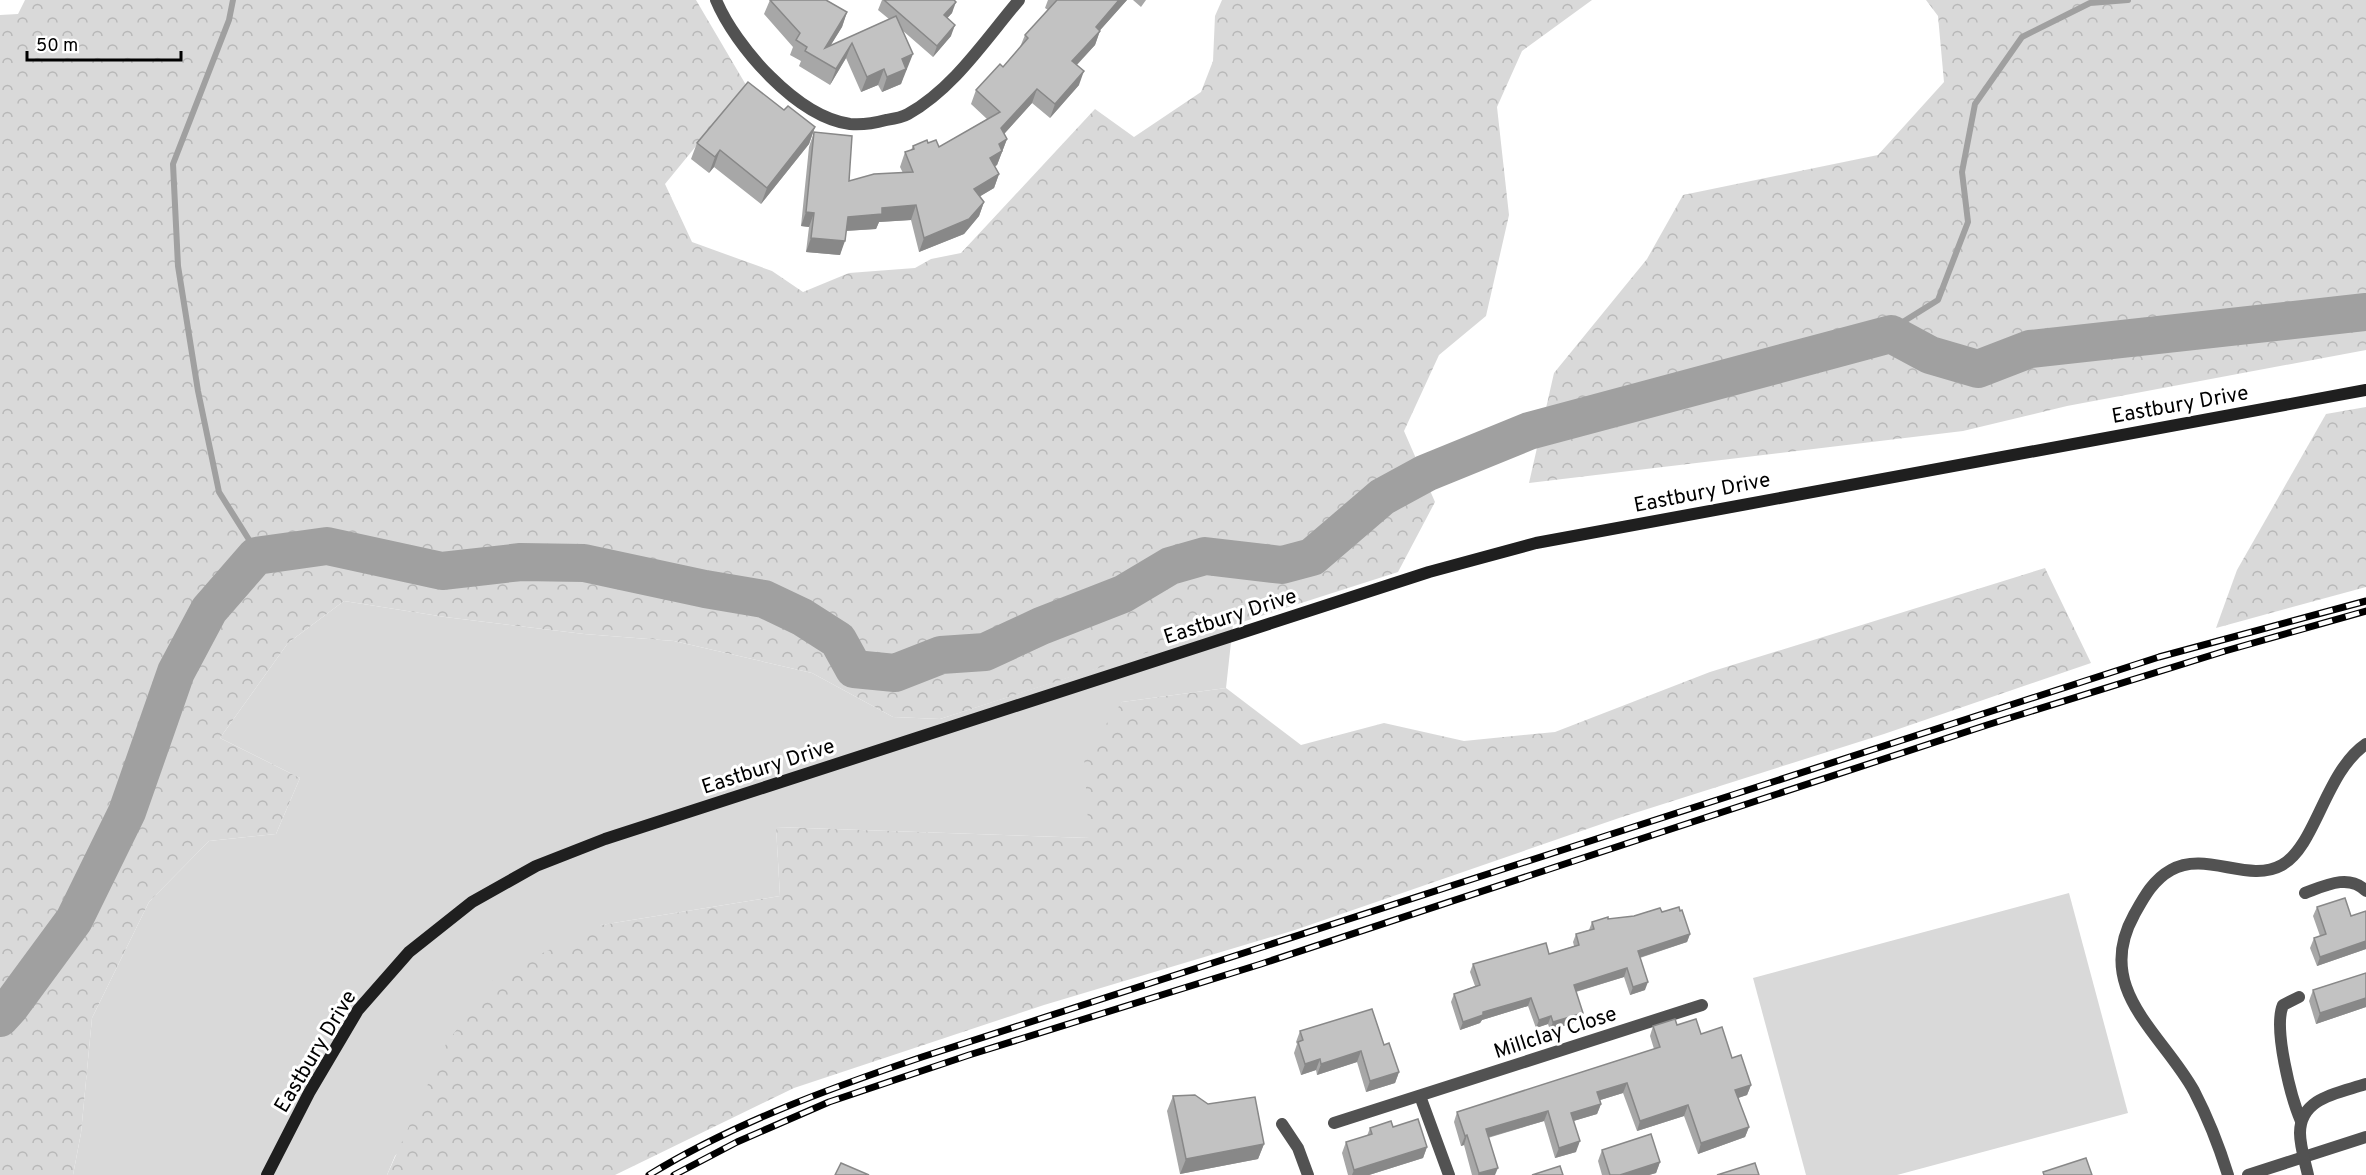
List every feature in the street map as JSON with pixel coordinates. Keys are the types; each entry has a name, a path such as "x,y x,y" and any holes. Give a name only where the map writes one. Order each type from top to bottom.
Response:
{"street":[{"path":"716,0 724,19 745,49 772,79 824,116 849,123 878,122 905,116 928,102 946,87 1019,0"},
{"name":"Eastbury Drive","path":"267,1175 309,1093 358,1010 409,952 472,902 536,866 605,839 1429,572 1536,543 2366,390"},
{"path":"2228,1175 2219,1146 2194,1091 2164,1046 2139,1016 2131,1000 2123,971 2121,951 2127,927 2145,895 2159,878 2174,869 2189,863 2204,863 2254,871 2273,869 2284,864 2296,852 2306,836 2339,772 2355,751 2366,744"},
{"path":"2305,893 2340,882 2351,882 2366,891"},
{"path":"2299,997 2283,1005 2280,1022 2290,1093 2301,1121"},
{"name":"Millclay Close","path":"1334,1123 1702,1005"},
{"path":"2308,1175 2300,1135 2301,1121 2306,1110 2315,1101 2366,1084"},
{"path":"1420,1096 1449,1175"},
{"path":"1282,1124 1298,1148 1306,1175"},
{"path":"2248,1175 2366,1137"}],"green space":[{"path":"25,0 696,0 746,85 665,184 692,242 772,271 803,292 849,273 915,268 931,259 961,253 1095,109 1134,137 1201,92 1213,61 1215,16 1222,0 1592,0 1522,51 1497,107 1509,215 1486,316 1439,355 1404,431 1435,502 1398,572 940,719 893,717 812,673 674,641 584,634 445,617 344,601 288,643 220,738 300,778 276,834 209,841 149,902 92,1018 81,1133 73,1175 0,1175 0,15 18,14"},
{"path":"1926,0 2366,0 2366,350 2067,406 1963,431 1529,483 1554,373 1647,259 1683,195 1878,155 1944,82 1938,16"},
{"path":"2366,407 2366,587 2216,628 2237,570 2326,414"},
{"path":"2045,568 2091,663 1884,734 1619,818 1295,930 1044,1005 794,1088 615,1175 387,1175 446,1044 497,975 601,925 780,896 776,827 1089,838 1084,755 1122,702 1226,688 1301,745 1384,723 1464,741 1555,732 1710,672"},
{"path":"344,601 445,617 584,634 674,641 812,673 893,717 940,719 1233,624 1226,688 1122,702 1090,838 776,827 780,896 601,925 395,1156 387,1175 73,1175 81,1133 92,1018 149,902 209,841 276,834 300,778 220,738 288,643"},
{"path":"2069,893 2128,1113 1897,1175 1806,1175 1753,978"}],"building":[{"path":"770,0 826,0 847,12 825,48 896,16 913,54 902,59 906,69 887,77 884,69 867,77 852,43 836,69 805,51 807,47 796,40 800,33"},
{"path":"884,0 954,0 956,2 944,15 955,25 937,46"},
{"path":"1057,0 1119,0 1096,27 1100,31 1072,61 1084,71 1055,104 1037,89 1001,128 1007,139 999,144 1002,151 990,158 999,174 974,189 984,202 969,219 924,238 916,205 882,208 882,214 848,217 845,241 811,238 814,213 806,212 814,132 852,136 849,181 874,174 913,172 905,152 914,149 913,146 927,140 928,143 936,140 939,147 1000,112 976,90 1000,64 1003,67 1028,38 1025,35"},
{"path":"748,82 784,110 788,106 815,127 767,188 720,150 715,157 697,143"},
{"path":"2345,898 2351,916 2366,911 2366,941 2320,957 2314,938 2326,934 2317,907"},
{"path":"1679,907 1690,934 1638,951 1648,982 1633,987 1627,968 1574,985 1583,1013 1553,1022 1551,1016 1539,1020 1531,998 1483,1012 1483,1015 1463,1022 1454,994 1480,985 1473,964 1546,943 1549,954 1579,945 1576,934 1594,929 1592,922 1608,917 1608,919 1634,916 1660,908 1662,912"},
{"path":"2366,973 2366,998 2320,1013 2313,990"},
{"path":"1372,1009 1384,1045 1389,1043 1399,1072 1370,1081 1361,1051 1321,1064 1320,1059 1305,1064 1298,1042 1303,1040 1300,1031"},
{"path":"1675,1019 1677,1025 1696,1019 1701,1034 1722,1027 1732,1058 1741,1055 1751,1085 1735,1090 1749,1127 1701,1143 1688,1105 1640,1121 1627,1083 1597,1092 1601,1104 1571,1113 1580,1141 1559,1148 1548,1111 1486,1129 1498,1168 1479,1173 1457,1112 1660,1047 1653,1026"},
{"path":"1195,1095 1208,1104 1255,1097 1264,1144 1186,1159 1173,1096"},
{"path":"1418,1119 1427,1147 1354,1170 1346,1142 1372,1134 1370,1128 1391,1121 1393,1127"},
{"path":"1651,1134 1660,1162 1620,1175 1610,1175 1602,1150"},
{"path":"2086,1158 2092,1175 2044,1175 2043,1172"},
{"path":"841,1163 869,1175 835,1175"},
{"path":"1755,1163 1759,1175 1717,1175"},
{"path":"1560,1166 1563,1175 1532,1175"}],"waterway":[{"path":"233,0 229,20 173,164 178,266 198,391 219,492 253,546 256,556"},
{"path":"1891,334 1898,325 1938,300 1968,222 1962,172 1975,104 2022,37 2090,3 2128,0"},
{"path":"0,1018 74,920 127,812 176,672 209,610 256,556 327,546 442,571 521,562 584,563 764,599 802,617 838,640 854,669 895,673 941,655 985,652 1041,626 1123,594 1170,566 1205,556 1282,565 1312,557 1382,497 1426,473 1529,431 1891,334 1930,355 1978,369 2030,349 2366,312"}],"railway":[{"path":"649,1175 681,1156 748,1123 922,1057 2159,657 2366,601"},
{"path":"674,1175 737,1142 829,1102 969,1055 1261,964 1987,725 2225,651 2366,611"}]}
